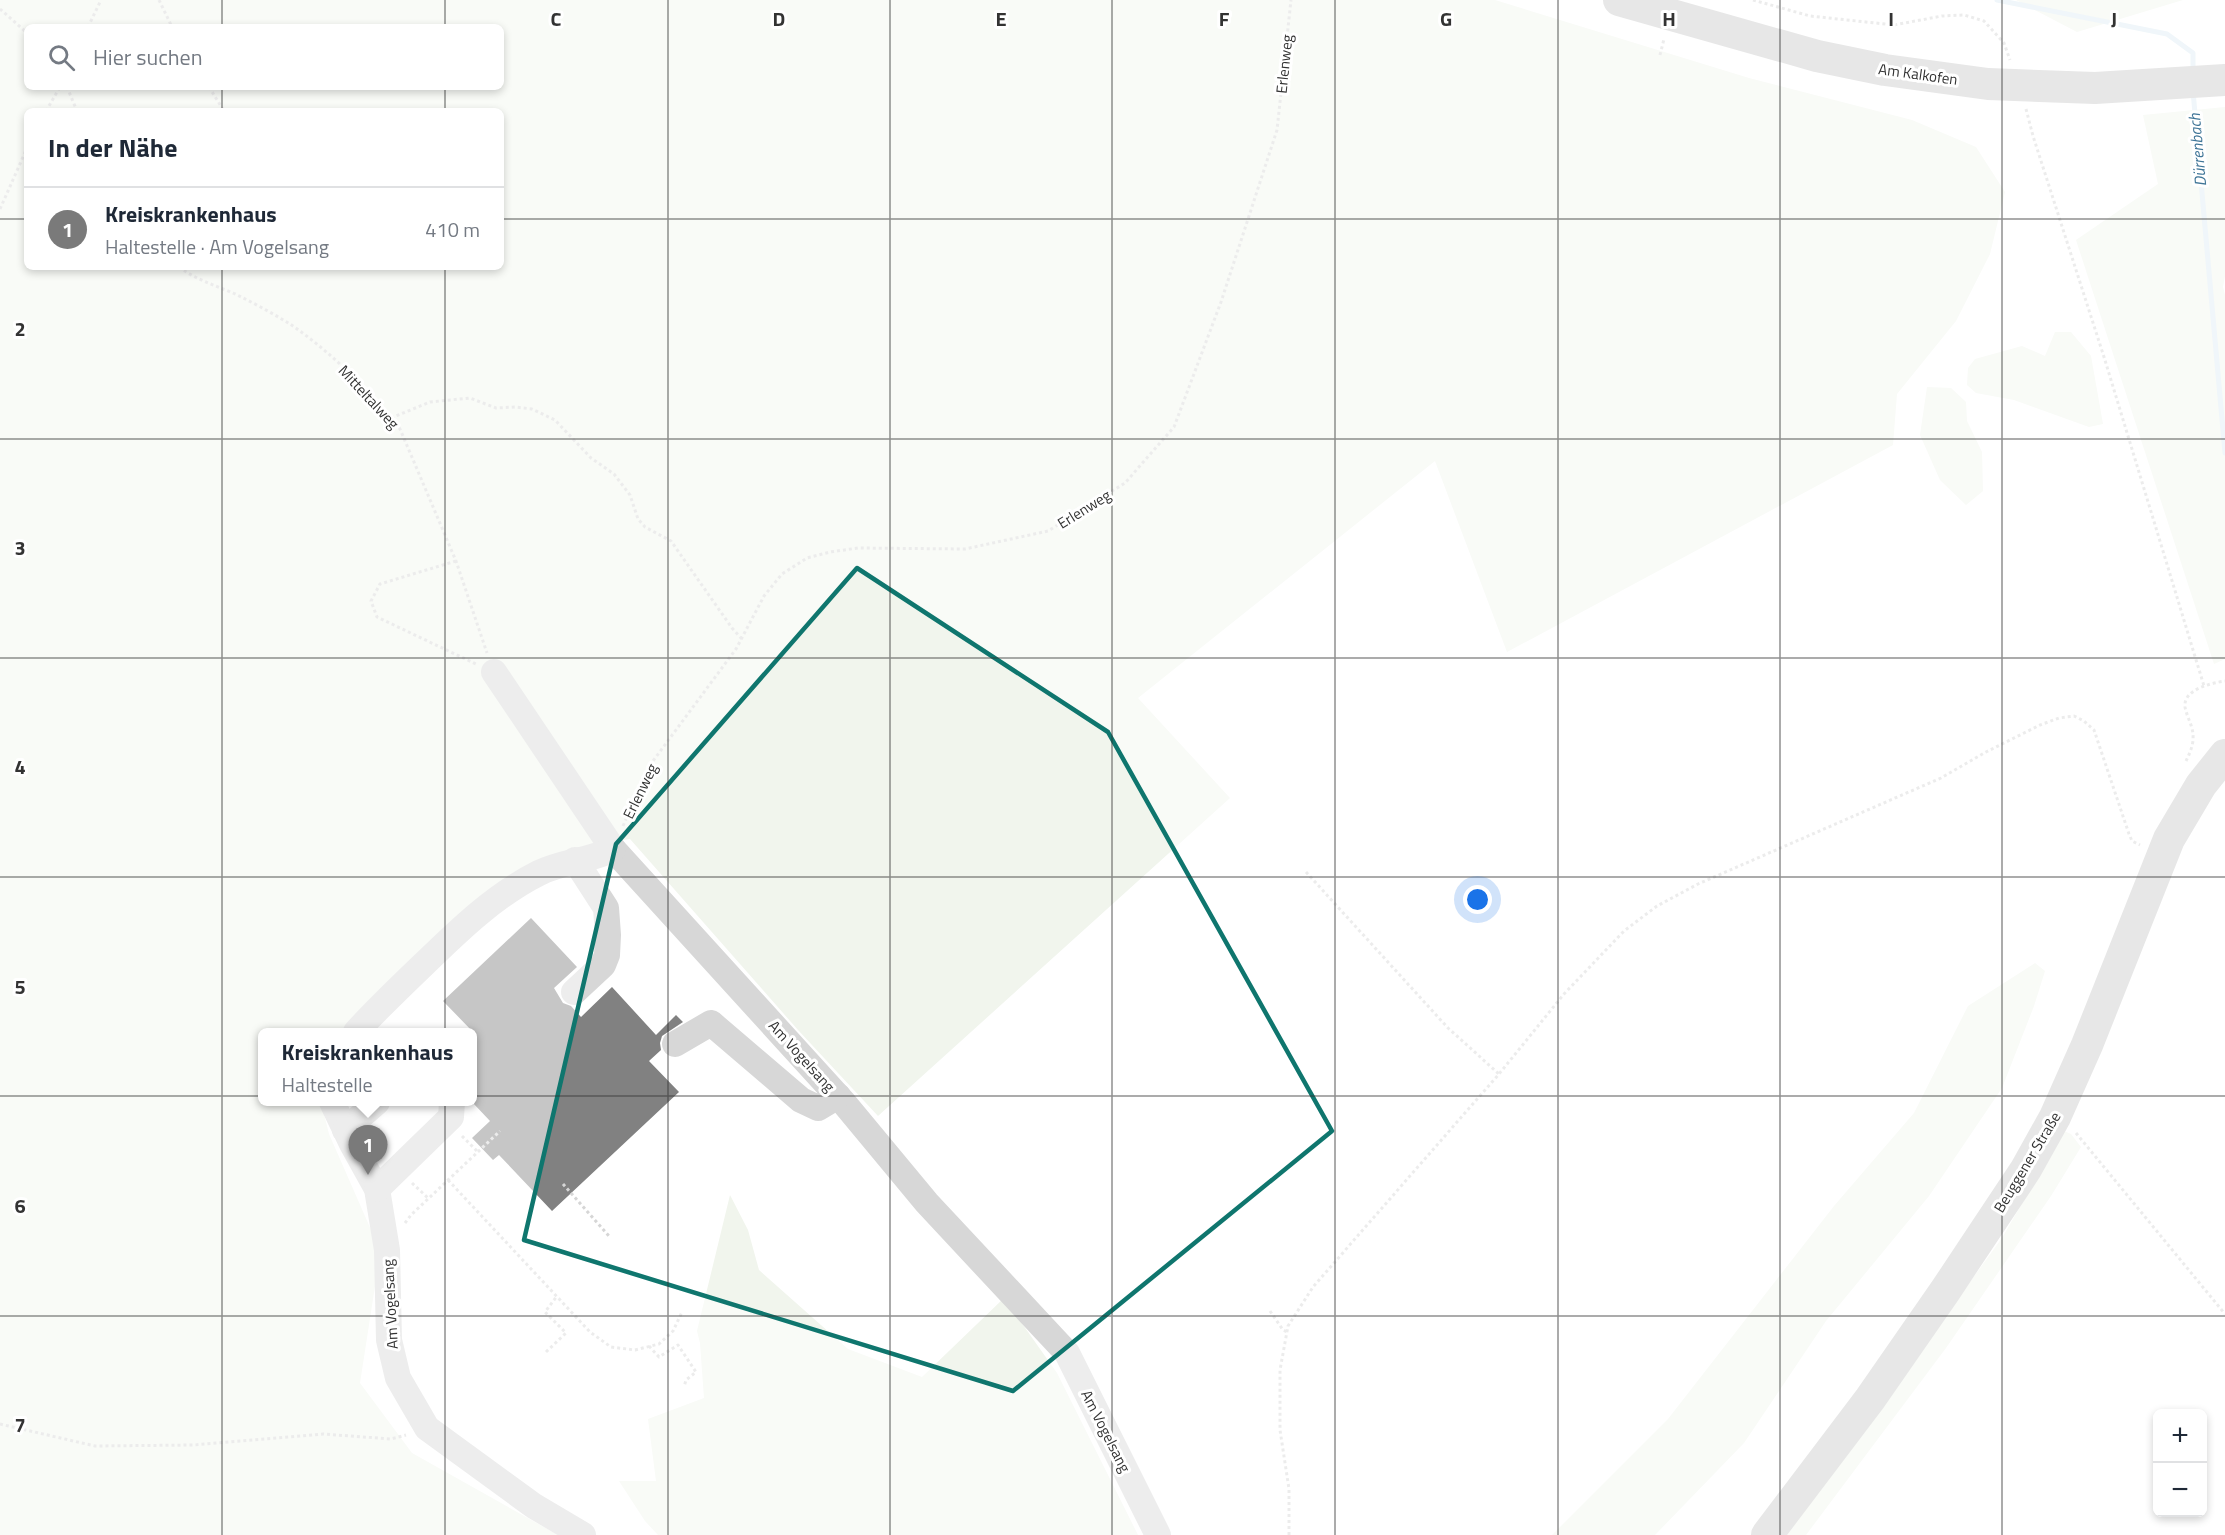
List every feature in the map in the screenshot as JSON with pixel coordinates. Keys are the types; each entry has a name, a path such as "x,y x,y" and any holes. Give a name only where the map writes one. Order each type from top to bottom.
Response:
{"main road":[{"name":"Am Kalkofen","path":"1619,0 1817,56 1885,70 1988,84 2032,95 2095,88 2221,80"},
{"name":"Beuggener Straße","path":"1767,1535 1870,1399 2026,1169 2055,1117 2087,1045 2169,839 2201,785 2225,755"}],"street":[{"name":"Am Vogelsang","path":"494,672 613,849 838,1096 927,1203 1067,1353 1158,1535"},
{"path":"361,1028 458,932 504,893 540,872 575,860 601,855 613,849"},
{"path":"574,992 603,965 607,955 608,935 606,908 575,860"},
{"path":"675,1044 711,1023 801,1100 818,1108 838,1096"},
{"name":"Am Vogelsang","path":"334,1106 377,1189 387,1250 389,1340 398,1378 427,1428 534,1506 583,1535"},
{"path":"345,1130 371,1106"},
{"path":"377,1189 451,1117 452,1106"}],"path":[{"path":"89,24 101,0"},
{"path":"159,0 171,24"},
{"name":"Erlenweg","path":"613,849 650,765 736,649 764,596 782,574 807,558 830,552 858,548 964,549 1048,531 1125,483 1174,427 1221,302 1277,130 1291,0"},
{"path":"1753,0 1810,16 1894,26 1942,16 1964,15 1984,21 2004,43 2011,63"},
{"path":"0,9 24,30"},
{"path":"48,108 58,90"},
{"path":"68,90 76,108"},
{"path":"210,90 222,108"},
{"path":"2032,95 2033,136 2104,357 2204,686"},
{"path":"0,209 24,154"},
{"name":"Mitteltalweg","path":"183,270 290,324 342,366 400,429 456,561 494,672"},
{"path":"391,418 430,402 470,398 496,408 532,409 555,420 591,458 614,474 630,495 638,519 645,527 671,541 742,639"},
{"path":"456,561 380,584 371,601 377,617 494,672"},
{"path":"2182,769 2193,740 2192,725 2185,706 2187,699 2204,686 2225,681"},
{"path":"1289,1535 1289,1489 1280,1430 1281,1370 1288,1326 1313,1287 1499,1074 1572,986 1624,931 1657,906 1698,884 1941,778 1986,752 2059,718 2074,716 2085,721 2094,730 2132,841 2163,854"},
{"path":"1306,872 1448,1028 1499,1074"},
{"path":"2055,1117 2080,1136 2225,1314"},
{"path":"387,1250 411,1215 500,1131"},
{"path":"448,1180 590,1332 611,1347 635,1350 659,1344 673,1331 682,1312"},
{"path":"563,1184 609,1236"},
{"path":"546,1352 566,1333 545,1312 557,1296"},
{"path":"1270,1311 1283,1330 1287,1332"},
{"path":"649,1346 659,1357 678,1345 696,1372 686,1380 684,1387"},
{"path":"0,1424 95,1446 194,1445 323,1434 391,1439 427,1428"}],"highlighted area":[{"path":"857,568 1108,732 1332,1131 1013,1391 524,1240 616,844"}],"shaded area":[{"path":"0,0 1495,0 1749,78 1912,120 1976,147 2005,192 1990,254 1956,321 1897,394 1893,445 1507,652 1435,461 1138,698 1230,798 878,1116 798,1030 630,839 597,844 544,859 353,1028 258,1028 258,1106 322,1106 329,1134 375,1239 375,1286 360,1383 412,1453 558,1535 0,1535"},
{"path":"2016,0 2183,0 2077,32"},
{"path":"2225,107 2225,276 2223,287 2225,295 2225,659 2214,664 2076,240 2158,184 2143,115"},
{"path":"2055,332 2071,332 2091,356 2103,424 2089,427 2014,400 1976,393 1967,385 1968,368 1975,359 2022,346 2045,356"},
{"path":"1927,387 1951,388 1966,402 1967,421 1982,452 1983,491 1966,505 1940,480 1920,435"},
{"path":"2035,963 2045,971 2002,1088 1929,1196 1826,1321 1744,1443 1655,1535 1552,1535 1668,1419 1834,1206 1914,1113 1968,1006"},
{"path":"2064,1131 2071,1134 2081,1147 2051,1196 1946,1348 1806,1535 1786,1535 2002,1238"},
{"path":"730,1195 748,1230 759,1270 848,1349 922,1377 1004,1298 1057,1373 1138,1535 658,1535 645,1521 619,1481 656,1481 648,1419 704,1398 697,1331"}],"building":[{"path":"531,918 577,967 554,988 563,1003 571,1006 581,1017 612,987 656,1035 676,1015 683,1022 662,1036 661,1050 649,1061 679,1092 552,1211 499,1155 493,1160 472,1138 490,1121 476,1106 477,1028 469,1028 443,1001"}],"waterway":[{"name":"Dürrenbach","path":"1997,0 2167,34 2193,53 2193,73"},
{"name":"Dürrenbach","path":"2193,91 2225,453"}],"place":[{"name":"Kreiskrankenhaus","path":"368,1175"}]}
